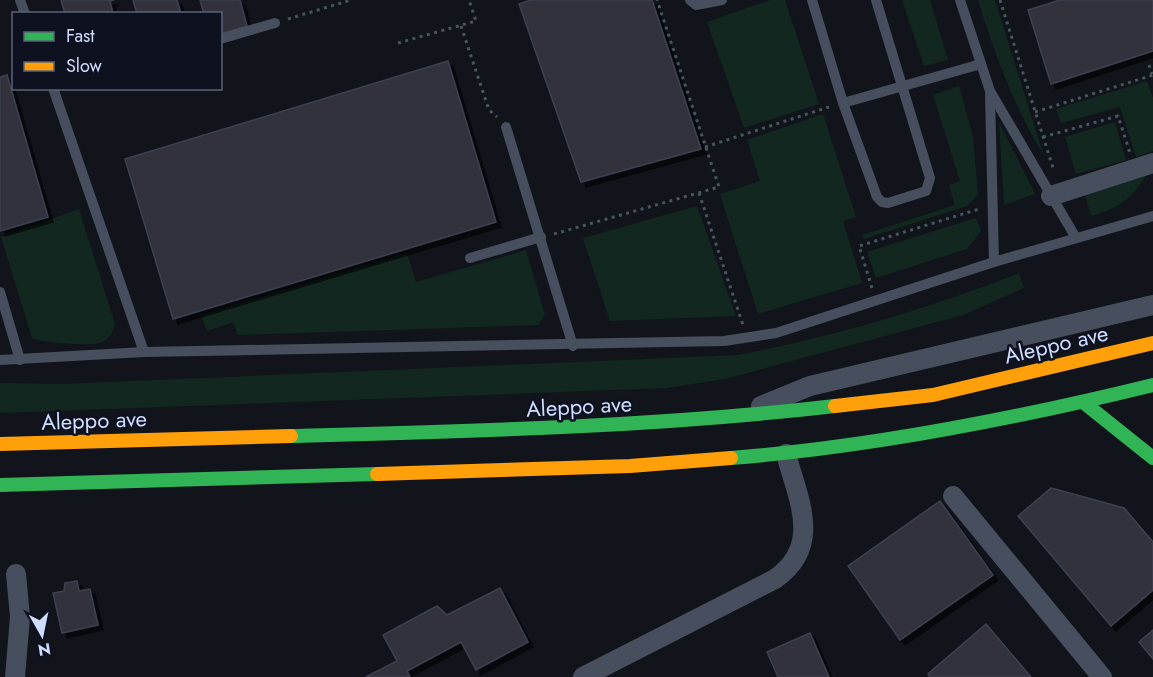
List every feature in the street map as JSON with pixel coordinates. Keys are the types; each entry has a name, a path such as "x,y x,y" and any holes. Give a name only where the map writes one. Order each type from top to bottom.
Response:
{"main road":[{"name":"Aleppo ave","path":"0,444 562,429 727,419 933,395 1153,343"},
{"path":"0,485 630,466 786,454 862,445 1083,402 1153,385"},
{"path":"1083,402 1124,432 1153,458"}],"street":[{"path":"1056,194 1144,166"},
{"path":"727,419 810,386 1153,305"},
{"path":"583,677 775,579 794,563 800,552 804,528 786,454"},
{"path":"952,496 1102,677"},
{"path":"15,677 20,617 16,574"}],"lane":[{"path":"690,0 696,5 704,5 722,0"},
{"path":"812,0 843,103 877,197 882,202 888,203 926,191 930,178 876,0"},
{"path":"960,0 990,92 1056,194 1076,238"},
{"path":"222,38 275,23"},
{"path":"843,103 981,64"},
{"path":"56,90 144,352"},
{"path":"990,92 994,262"},
{"path":"507,126 573,346"},
{"path":"0,360 144,352 573,346 724,341 776,333 994,262 1153,216"},
{"path":"470,258 541,237"},
{"path":"0,292 20,360"}],"path":[{"path":"275,23 351,0"},
{"path":"398,43 476,21 469,0"},
{"path":"541,237 719,187 657,0"},
{"path":"1000,0 1043,138 1056,194"},
{"path":"461,26 489,110 507,126"},
{"path":"1035,112 1153,75 1149,65"},
{"path":"705,147 843,103"},
{"path":"1043,138 1118,116 1144,166"},
{"path":"699,193 747,338"},
{"path":"876,300 859,246 992,205"}],"green space":[{"path":"770,0 785,0 819,104 744,128 707,22"},
{"path":"902,0 930,0 948,60 924,66"},
{"path":"978,0 995,0 1044,156 1023,119 1006,80"},
{"path":"1147,81 1153,98 1153,151 1136,157 1120,107 1061,123 1056,109"},
{"path":"959,86 973,136 978,195 967,206 864,239 862,235 955,205 949,185 960,181 933,95"},
{"path":"823,114 856,217 843,221 862,283 758,314 720,194 760,181 747,140"},
{"path":"999,122 1035,194 1004,205"},
{"path":"1115,122 1126,160 1076,174 1065,137"},
{"path":"1150,170 1138,188 1126,200 1112,209 1091,216 1084,191"},
{"path":"697,206 736,316 610,321 583,238"},
{"path":"79,209 115,324 110,335 100,343 55,343 37,340 32,338 1,237"},
{"path":"976,218 981,231 967,249 876,278 867,252"},
{"path":"526,250 545,315 538,325 238,335 233,322 207,331 201,315 407,253 416,282"},
{"path":"1019,273 1024,288 963,315 725,379 667,388 0,413 0,383 63,384 738,355 880,320"}],"building":[{"path":"61,0 114,0 110,1 113,12 64,12"},
{"path":"133,0 177,0 180,12 136,12"},
{"path":"200,0 240,0 247,26 222,33 222,12 203,12"},
{"path":"531,0 652,0 701,149 581,182 519,4"},
{"path":"1060,0 1153,0 1153,51 1051,84 1028,10"},
{"path":"448,61 496,222 173,319 125,159"},
{"path":"7,75 48,217 0,231 0,77"},
{"path":"1051,488 1124,508 1153,542 1153,590 1111,626 1018,516"},
{"path":"940,501 993,575 900,640 848,566"},
{"path":"77,581 79,591 90,589 98,625 62,633 53,593 64,591 65,583"},
{"path":"500,588 528,642 476,670 461,642 407,671 410,677 366,677 397,661 383,635 437,606 447,615"},
{"path":"986,624 1031,677 930,677 928,674"},
{"path":"1153,630 1153,659 1139,642"},
{"path":"810,633 829,677 778,677 767,652"}],"traffic: fast":[{"path":"731,458 837,447 943,430 1153,385"},
{"path":"1083,402 1153,458"},
{"path":"291,436 631,423 835,406"},
{"path":"0,485 377,474"}],"traffic: slow":[{"path":"835,406 933,395 1153,343"},
{"path":"0,444 291,436"},
{"path":"377,474 630,466 731,458"}]}
